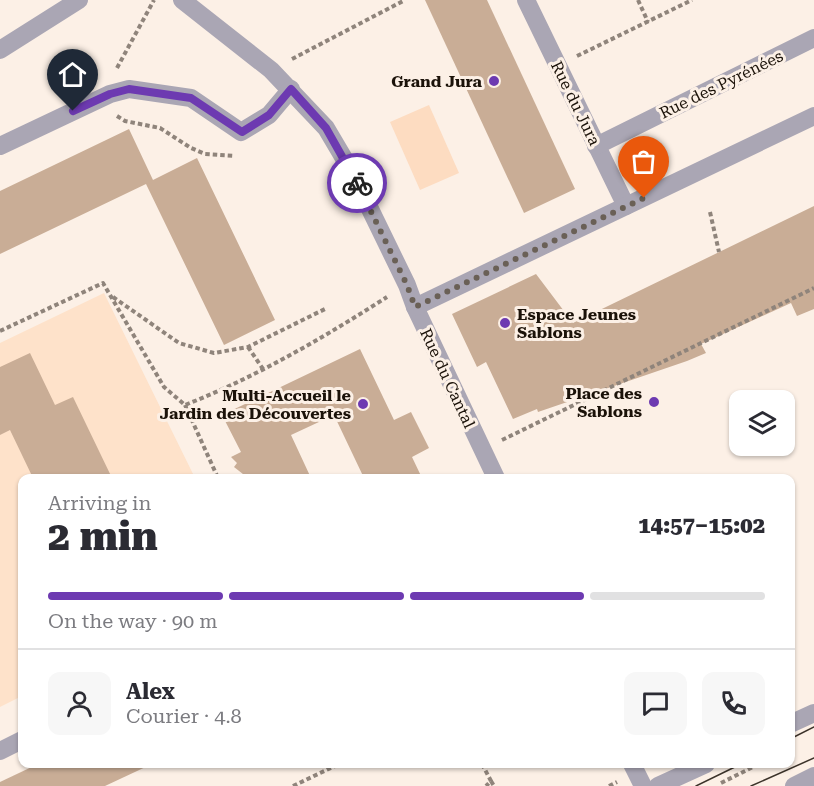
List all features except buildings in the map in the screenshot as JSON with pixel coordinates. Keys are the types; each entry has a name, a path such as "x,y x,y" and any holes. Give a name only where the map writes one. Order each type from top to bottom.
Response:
{"street":[{"path":"0,50 79,0"},
{"name":"Rue du Cantal","path":"182,0 271,70 326,128 352,172 407,285 415,307 494,474"},
{"name":"Rue du Jura","path":"526,0 626,206"},
{"name":"Rue des Pyrénées","path":"596,146 814,38"},
{"path":"0,146 110,94 129,89 191,98 242,132 269,115 291,89"},
{"path":"415,307 814,116"},
{"path":"795,722 814,713"},
{"path":"0,751 18,742"},
{"path":"634,768 643,786"},
{"path":"658,786 697,768"},
{"path":"794,786 814,776"}],"path":[{"path":"271,70 405,0"},
{"path":"638,0 648,22"},
{"path":"557,65 692,0"},
{"path":"710,212 719,252"},
{"path":"0,331 103,283 164,387 185,405 216,474"},
{"path":"185,405 331,333 407,285"},
{"path":"482,450 814,288"},
{"path":"110,295 179,343 214,352 248,347 327,308"},
{"path":"248,347 262,369"},
{"path":"292,786 330,768"},
{"path":"484,768 494,786"},
{"path":"715,786 751,768"},
{"path":"486,786 490,781"}],"shaded area":[{"path":"429,105 459,173 420,190 390,122"},
{"path":"104,293 193,474 18,474 18,698 0,707 0,343"}],"tram line":[{"path":"795,736 814,727"},
{"path":"795,766 814,758"},
{"path":"696,786 733,768"},
{"path":"751,786 792,768"}],"way so far":[{"path":"357,183 407,285 415,307 644,198"}],"place":[{"name":"Grand Jura","path":"494,81"},
{"name":"Espace Jeunes Sablons","path":"505,323"},
{"name":"Place des Sablons","path":"654,402"},
{"name":"Multi-Accueil le Jardin des Découvertes","path":"363,404"}],"route":[{"path":"73,111 110,94 129,89 191,98 242,132 269,115 291,89 326,128 357,183"}]}
